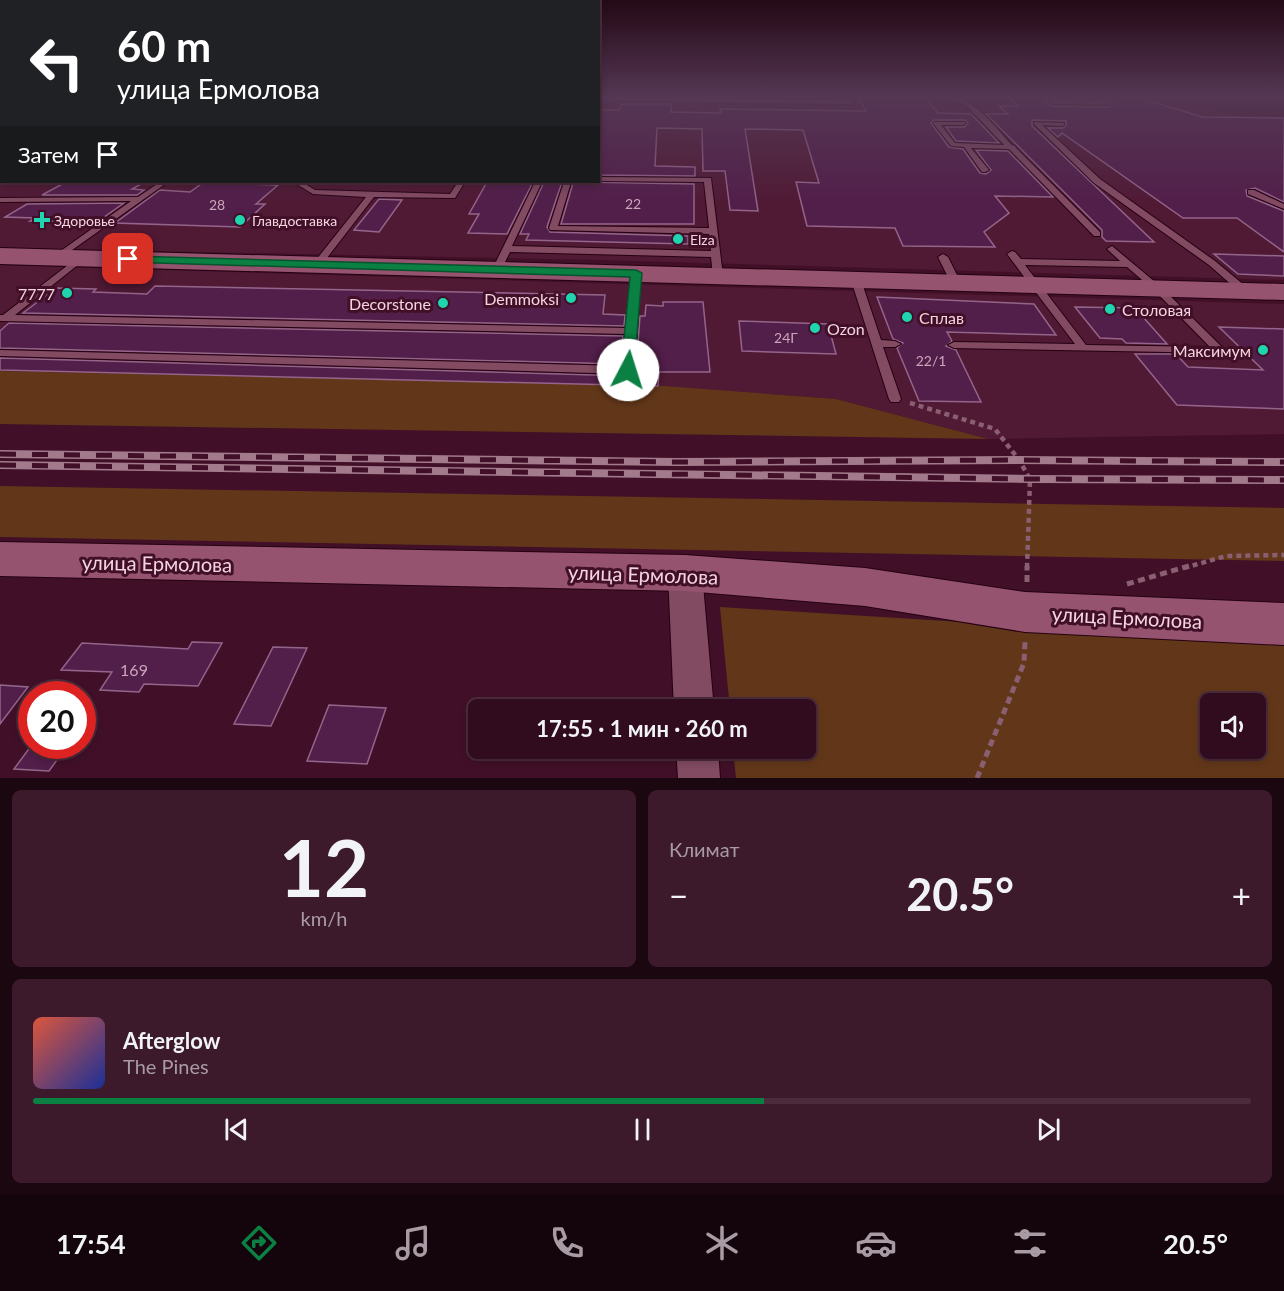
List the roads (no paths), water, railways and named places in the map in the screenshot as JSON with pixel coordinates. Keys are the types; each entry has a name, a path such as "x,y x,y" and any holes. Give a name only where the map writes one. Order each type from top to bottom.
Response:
{"main road":[{"path":"0,255 316,265 502,260 636,273 716,265 856,280 1284,292"},
{"name":"улица Ермолова","path":"0,559 685,573 865,587 1026,612 1284,624"}],"street":[{"path":"685,573 693,699"},
{"path":"698,759 699,778"}],"lane":[{"path":"943,132 953,146 1013,147"},
{"path":"998,132 1097,234"},
{"path":"1046,132 1097,182 1212,263 1246,291"},
{"path":"966,146 986,171"},
{"path":"538,183 502,260 716,265 708,180 600,178"},
{"path":"2,319 137,199 162,183"},
{"path":"299,183 313,192 452,196 460,183"},
{"path":"567,183 553,228 713,231"},
{"path":"1251,192 1284,207"},
{"path":"316,265 372,195"},
{"path":"0,200 137,199"},
{"path":"954,345 1220,351 1158,289 1112,249"},
{"path":"943,257 956,283"},
{"path":"1083,348 1015,258 1130,264"},
{"path":"0,353 628,370 636,273"},
{"path":"856,280 895,399"},
{"path":"2,319 631,331"},
{"path":"877,343 895,344"}],"railway":[{"path":"0,454 677,462 1019,460 1284,462"},
{"path":"0,465 1030,479 1284,480"}],"place":[{"name":"Здоровье","path":"42,220"},
{"name":"Главдоставка","path":"240,220"},
{"name":"Elza","path":"678,239"},
{"name":"7777","path":"67,293"},
{"name":"Demmoksi","path":"571,298"},
{"name":"Decorstone","path":"443,303"},
{"name":"Столовая","path":"1110,309"},
{"name":"Сплав","path":"907,317"},
{"name":"Ozon","path":"815,328"},
{"name":"Максимум","path":"1263,350"}]}
